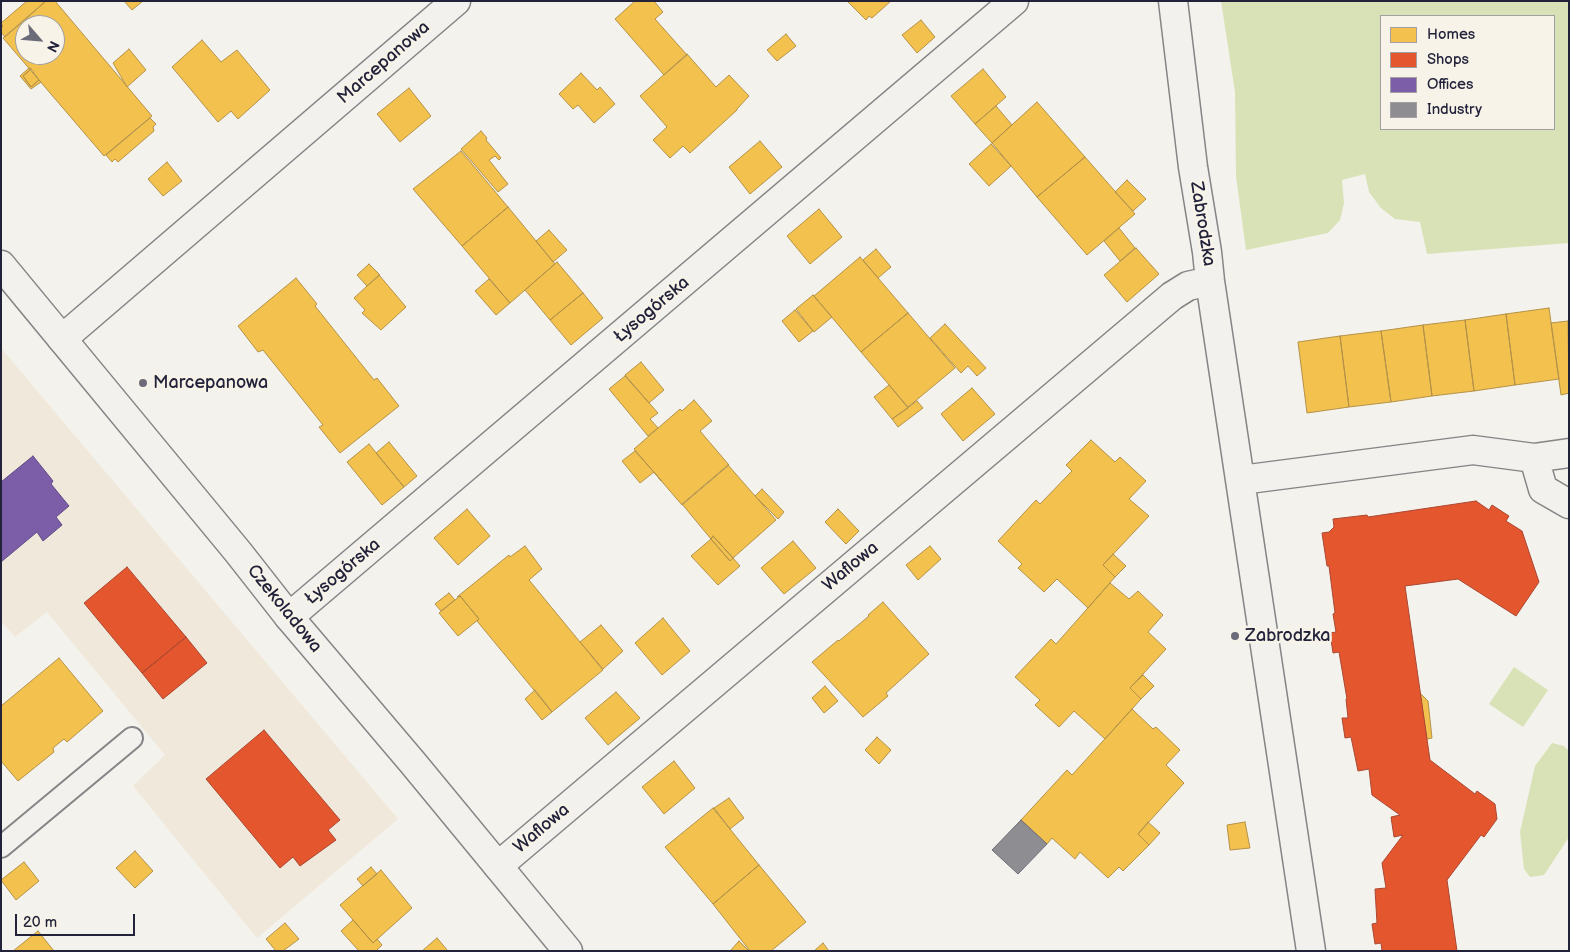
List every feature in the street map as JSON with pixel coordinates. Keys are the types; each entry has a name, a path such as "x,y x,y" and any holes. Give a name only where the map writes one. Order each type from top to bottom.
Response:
{"street":[{"name":"Marcepanowa","path":"62,339 456,1"},
{"name":"Łysogórska","path":"289,618 1014,1"},
{"name":"Zabrodzka","path":"1173,1 1193,167 1311,951"},
{"name":"Czekoladowa","path":"1,265 238,552 289,618 413,762 568,951"},
{"name":"Waflowa","path":"498,866 1172,296 1188,286 1210,281"},
{"path":"1241,480 1473,450 1534,458 1569,453"},
{"path":"1534,458 1543,489 1569,504"}],"lane":[{"path":"1,847 132,738"}],"shaded area":[{"path":"1,348 398,819 257,938 133,786 165,755 47,612 15,637 1,621"}],"green space":[{"path":"1221,1 1569,1 1569,243 1427,254 1420,222 1395,219 1381,208 1369,192 1365,174 1342,180 1344,203 1340,220 1328,233 1246,250 1236,176 1235,92"},
{"path":"1514,667 1548,690 1523,727 1489,704"},
{"path":"1552,743 1564,746 1569,751 1569,837 1544,875 1530,877 1524,869 1520,832 1535,766"}],"building: Homes":[{"path":"27,1 46,1 30,15 15,15 15,28 5,37 1,32 3,26 1,23"},
{"path":"46,1 55,1 152,116 104,156 26,65 65,65 65,15 30,15"},
{"path":"124,1 143,1 132,10"},
{"path":"635,1 654,1 663,12 655,19 687,55 664,75 615,19"},
{"path":"847,1 891,1 872,18 869,16 866,20"},
{"path":"921,20 935,37 917,53 902,35"},
{"path":"15,28 15,52 3,38"},
{"path":"786,34 796,46 777,61 767,50"},
{"path":"202,40 221,62 237,50 270,90 238,119 231,111 218,122 172,67"},
{"path":"129,49 146,70 127,87 113,63"},
{"path":"687,54 716,87 729,75 749,96 737,110 690,153 683,146 670,158 653,140 667,127 640,96"},
{"path":"29,68 31,69 23,76 31,87 39,80 41,82 31,89 20,76"},
{"path":"31,69 39,80 31,87 23,76"},
{"path":"983,69 1006,97 975,124 951,96"},
{"path":"581,73 597,90 600,87 615,104 594,123 578,105 573,109 559,94"},
{"path":"409,88 431,116 400,142 377,114"},
{"path":"1037,102 1085,157 1037,197 992,143"},
{"path":"996,106 1012,125 992,143 975,124"},
{"path":"150,118 156,124 153,127 154,131 118,162 115,159 112,162 106,155"},
{"path":"481,131 501,158 499,160 495,156 489,160 508,184 498,192 461,149"},
{"path":"760,141 782,167 750,194 729,167"},
{"path":"991,144 1011,166 989,186 969,164"},
{"path":"461,151 508,207 462,246 413,189"},
{"path":"1085,157 1135,214 1087,255 1037,197"},
{"path":"167,162 182,181 163,196 148,179"},
{"path":"1127,180 1146,199 1133,211 1115,192"},
{"path":"508,207 555,264 510,303 462,246"},
{"path":"819,209 842,237 810,264 787,236"},
{"path":"1119,228 1135,248 1120,261 1104,241"},
{"path":"549,230 567,250 553,262 536,241"},
{"path":"1136,248 1159,274 1127,302 1104,275"},
{"path":"876,249 891,267 878,278 863,260"},
{"path":"860,257 908,313 861,352 814,296"},
{"path":"557,262 583,293 550,320 525,290"},
{"path":"369,264 380,275 367,286 357,275"},
{"path":"379,275 406,307 381,330 362,313 365,310 354,298"},
{"path":"296,278 317,304 315,306 374,380 377,378 399,406 340,453 319,427 323,425 263,350 258,352 238,326"},
{"path":"489,279 510,303 496,315 475,291"},
{"path":"583,293 603,318 571,345 550,320"},
{"path":"813,295 832,317 814,332 796,309"},
{"path":"1549,308 1559,379 1515,385 1506,314"},
{"path":"795,310 813,331 799,342 782,321"},
{"path":"908,313 955,368 908,407 861,352"},
{"path":"1506,314 1515,385 1474,391 1465,320"},
{"path":"1465,320 1474,391 1432,396 1423,325"},
{"path":"1568,321 1569,393 1561,395 1551,323"},
{"path":"945,324 986,368 977,376 968,366 961,373 930,338"},
{"path":"1423,325 1432,396 1391,402 1381,331"},
{"path":"1381,331 1391,402 1349,407 1340,336"},
{"path":"1340,336 1349,407 1307,413 1298,342"},
{"path":"641,362 664,390 649,403 625,375"},
{"path":"625,376 658,413 650,419 658,428 648,436 609,389"},
{"path":"889,385 908,408 892,419 874,397"},
{"path":"972,388 995,414 963,441 941,414"},
{"path":"694,400 712,421 700,431 729,465 682,505 634,449 680,409 682,411"},
{"path":"917,401 923,408 898,427 892,419"},
{"path":"1091,440 1115,462 1120,457 1146,481 1129,499 1149,516 1103,565 1115,577 1088,608 1057,579 1044,592 1018,568 1022,564 998,541 1036,500 1040,504 1072,471 1066,465"},
{"path":"389,442 417,476 404,487 376,453"},
{"path":"369,444 404,487 382,505 347,462"},
{"path":"635,451 654,472 640,483 622,461"},
{"path":"728,465 776,520 733,558 713,536 711,539 682,504"},
{"path":"762,489 784,512 778,519 755,496"},
{"path":"467,509 490,536 458,565 434,538"},
{"path":"838,509 859,531 846,544 825,522"},
{"path":"713,536 733,558 730,561 711,539"},
{"path":"711,539 730,561 733,558 740,566 718,585 691,556"},
{"path":"793,541 816,568 784,594 761,568"},
{"path":"525,546 542,569 529,580 603,670 552,712 477,621 479,619 460,596 457,597 509,555 510,557"},
{"path":"930,546 941,559 918,580 906,565"},
{"path":"1113,554 1126,566 1115,577 1103,565"},
{"path":"1110,583 1129,599 1138,591 1163,615 1148,632 1166,649 1130,688 1141,699 1105,739 1074,711 1059,727 1035,705 1040,700 1015,677 1051,639 1056,644"},
{"path":"449,593 455,600 441,611 435,604"},
{"path":"460,596 479,619 458,636 439,613"},
{"path":"883,602 929,654 886,693 888,696 863,717 812,662 869,616"},
{"path":"663,618 690,651 662,675 635,643"},
{"path":"601,625 623,651 603,669 580,642"},
{"path":"59,658 103,711 67,742 64,739 54,747 54,752 18,781 1,761 1,706"},
{"path":"1143,675 1154,686 1141,699 1130,688"},
{"path":"825,686 838,701 824,713 812,698"},
{"path":"535,690 552,712 542,720 525,699"},
{"path":"616,692 640,718 608,745 585,718"},
{"path":"1420,693 1428,701 1432,738 1427,739"},
{"path":"1132,709 1153,729 1156,727 1180,750 1166,765 1184,783 1138,834 1149,845 1123,871 1119,867 1108,878 1080,852 1075,859 1052,838 1047,844 1021,820 1067,770 1072,775"},
{"path":"877,737 891,750 879,764 865,750"},
{"path":"674,761 695,788 664,814 642,787"},
{"path":"729,798 744,818 730,829 714,808"},
{"path":"713,808 759,865 713,904 665,847"},
{"path":"1148,822 1160,833 1149,845 1138,834"},
{"path":"1245,822 1250,848 1230,850 1227,825"},
{"path":"135,851 153,871 135,888 116,868"},
{"path":"24,862 39,881 16,900 1,880"},
{"path":"759,865 806,922 771,951 750,951 713,904"},
{"path":"371,867 377,874 363,886 357,879"},
{"path":"381,870 412,908 373,943 340,905"},
{"path":"353,920 373,943 377,939 382,945 376,951 359,951 341,931"},
{"path":"285,923 299,939 283,951 276,951 266,939"},
{"path":"38,931 54,951 13,951"},
{"path":"437,938 448,951 422,951"},
{"path":"739,941 749,951 730,951"},
{"path":"823,943 829,951 814,951"}],"building: Shops":[{"path":"1476,501 1489,510 1492,505 1509,516 1506,521 1522,531 1539,582 1516,616 1458,579 1405,586 1430,760 1475,794 1477,791 1495,804 1497,819 1484,837 1481,835 1447,880 1457,951 1382,951 1381,943 1375,944 1372,924 1377,923 1375,889 1386,888 1382,863 1403,835 1394,837 1391,817 1400,815 1372,795 1369,769 1358,771 1351,737 1345,738 1342,718 1348,718 1347,699 1339,652 1333,653 1330,633 1336,632 1333,614 1335,613 1329,566 1327,566 1322,533 1329,532 1334,527 1333,519 1367,515 1368,517"},
{"path":"127,567 186,637 142,673 84,603"},
{"path":"186,637 207,663 163,699 142,673"},
{"path":"264,730 340,820 328,830 336,840 300,866 293,857 280,868 206,779"}],"building: Offices":[{"path":"33,456 53,481 51,484 69,506 56,517 62,525 43,541 37,532 1,562 1,482"}],"building: Industry":[{"path":"1021,820 1047,844 1018,874 992,850"}],"place":[{"name":"Marcepanowa","path":"143,383"},
{"name":"Zabrodzka","path":"1235,636"}]}
